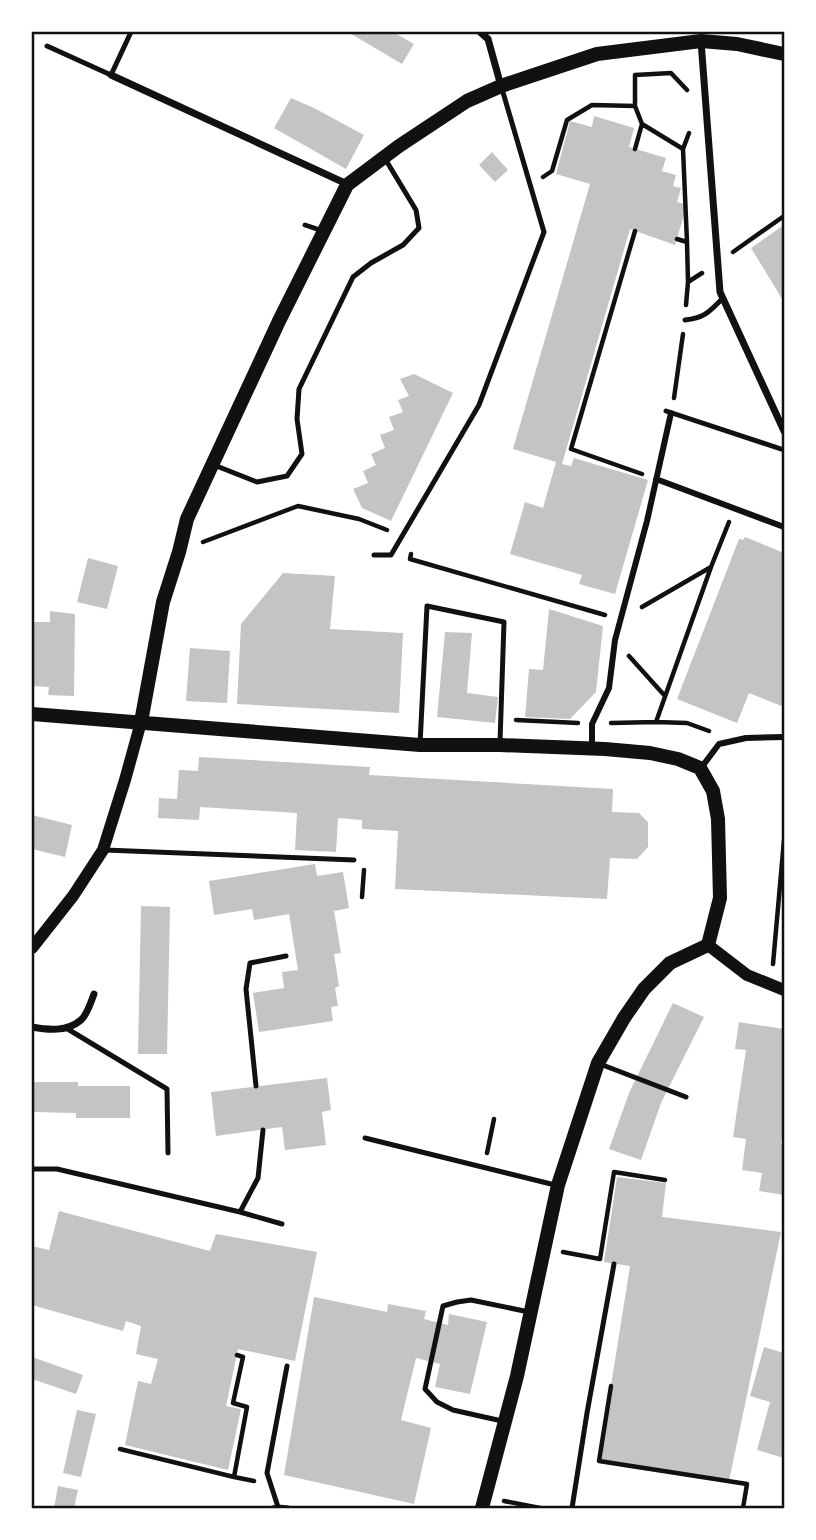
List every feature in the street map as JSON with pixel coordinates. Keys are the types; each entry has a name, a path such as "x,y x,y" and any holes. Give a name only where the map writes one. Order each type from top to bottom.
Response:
{"main road":[{"path":"141,722 163,602 187,519 279,321 347,185 467,101 501,86 597,54 699,36 785,54"},
{"path":"32,714 420,745 592,748 650,753 678,759 700,768 713,791 718,819 720,898 708,945 670,963 644,989 597,1063 558,1185 532,1312 484,1503"}],"street":[{"path":"480,32 488,40 501,86"},
{"path":"699,36 720,292 785,431"},
{"path":"111,75 347,185"},
{"path":"592,748 592,724 608,688 615,640 647,521 669,412"},
{"path":"656,479 785,527"},
{"path":"32,948 103,850 141,722"},
{"path":"700,768 719,744 746,738 785,737"},
{"path":"708,945 747,975 785,990"},
{"path":"32,1027 45,1030 66,1028 83,1019 94,994"}],"lane":[{"path":"47,46 111,75 131,32"},
{"path":"374,555 391,555 478,405 544,232 501,86"},
{"path":"213,464 257,482 287,476 302,454 298,419 299,389 353,277 371,263 402,246 419,228 416,211 384,157"},
{"path":"306,225 323,232"},
{"path":"685,320 698,319 711,311 723,298"},
{"path":"669,412 785,450"},
{"path":"420,745 427,606 504,622 500,745"},
{"path":"103,850 354,860"},
{"path":"256,1086 246,989 250,963 286,956"},
{"path":"66,1028 167,1090 168,1153"},
{"path":"597,1063 686,1097"},
{"path":"240,1212 258,1178 263,1130"},
{"path":"365,1138 558,1185"},
{"path":"32,1168 57,1169 282,1224"},
{"path":"572,1508 614,1264"},
{"path":"505,1422 453,1410 437,1402 425,1389 443,1306 471,1300 532,1312"},
{"path":"287,1366 267,1473 275,1508 288,1508"}],"path":[{"path":"635,149 642,124 635,106 635,75 671,73 689,93"},
{"path":"530,185 552,171 567,120 592,105 635,106"},
{"path":"642,124 683,149"},
{"path":"688,282 683,149 692,127"},
{"path":"718,263 785,216"},
{"path":"635,231 571,449 656,479"},
{"path":"677,239 687,242"},
{"path":"656,722 735,508"},
{"path":"621,619 711,567"},
{"path":"615,640 665,697"},
{"path":"502,719 592,724 687,723 718,735 726,743"},
{"path":"771,984 785,840"},
{"path":"485,1168 494,1119"},
{"path":"545,1249 600,1259 614,1172 665,1180"},
{"path":"120,1449 234,1477 247,1407 233,1403 243,1357 237,1355"},
{"path":"608,1463 747,1484 743,1508"},
{"path":"484,1503 540,1508"}],"building":[{"path":"348,32 393,32 414,44 402,64"},
{"path":"291,98 364,135 346,169 274,128"},
{"path":"594,116 634,128 629,147 666,158 662,171 676,175 673,186 681,188 677,202 687,205 675,245 630,229 562,464 571,466 574,458 648,480 615,594 579,584 582,575 510,554 525,502 543,508 556,462 513,449 590,184 556,174 570,121 592,127"},
{"path":"492,152 508,170 495,182 479,165"},
{"path":"784,225 784,302 751,248"},
{"path":"414,374 453,393 391,521 362,508 353,489 368,483 363,471 376,465 371,454 385,448 380,435 394,430 389,417 403,412 398,400 409,396 400,379"},
{"path":"745,537 784,553 784,707 749,693 737,723 677,699 739,539 743,540"},
{"path":"88,558 118,566 107,609 77,602"},
{"path":"283,573 335,576 330,629 403,633 399,713 237,704 241,624"},
{"path":"549,609 603,626 596,692 570,719 525,717 529,669 543,670"},
{"path":"50,611 75,614 74,696 48,695 49,687 32,686 32,622 50,622"},
{"path":"445,632 472,633 467,693 498,697 495,723 437,717"},
{"path":"190,648 230,651 227,703 186,701"},
{"path":"199,757 370,767 369,775 613,789 612,812 639,813 648,822 648,847 637,859 610,858 607,899 395,889 398,831 362,829 362,820 338,818 336,852 295,850 297,813 200,807 199,820 158,818 159,798 177,799 179,770 198,771"},
{"path":"32,815 72,825 65,857 32,849"},
{"path":"315,864 317,876 343,872 349,908 334,911 341,953 334,954 339,986 335,988 338,1006 331,1007 333,1021 259,1032 253,993 284,988 282,972 298,970 289,914 254,920 252,909 214,915 209,881"},
{"path":"141,906 170,907 167,1054 138,1054"},
{"path":"673,1003 704,1017 661,1103 641,1160 609,1149 629,1093"},
{"path":"739,1022 784,1029 784,1120 781,1144 784,1145 784,1195 759,1191 762,1173 742,1170 746,1139 733,1137 746,1050 735,1049"},
{"path":"327,1078 331,1110 322,1112 326,1145 285,1150 282,1127 216,1136 211,1092"},
{"path":"32,1082 78,1082 78,1086 130,1086 130,1118 76,1118 76,1113 32,1112"},
{"path":"617,1177 666,1183 662,1217 781,1232 729,1481 599,1461 630,1266 604,1262"},
{"path":"59,1211 210,1251 216,1234 317,1252 295,1361 238,1349 226,1406 241,1409 228,1470 125,1445 138,1381 151,1384 158,1359 136,1354 141,1326 126,1321 123,1331 32,1305 32,1246 49,1250"},
{"path":"314,1297 387,1312 388,1304 426,1311 424,1319 448,1325 449,1314 487,1322 470,1394 435,1387 440,1364 416,1358 401,1420 431,1428 414,1504 284,1475"},
{"path":"764,1347 784,1353 784,1458 757,1450 770,1402 750,1396"},
{"path":"32,1357 83,1375 76,1394 32,1379"},
{"path":"77,1410 96,1414 81,1477 63,1473"},
{"path":"58,1486 78,1490 74,1508 54,1508"}]}
